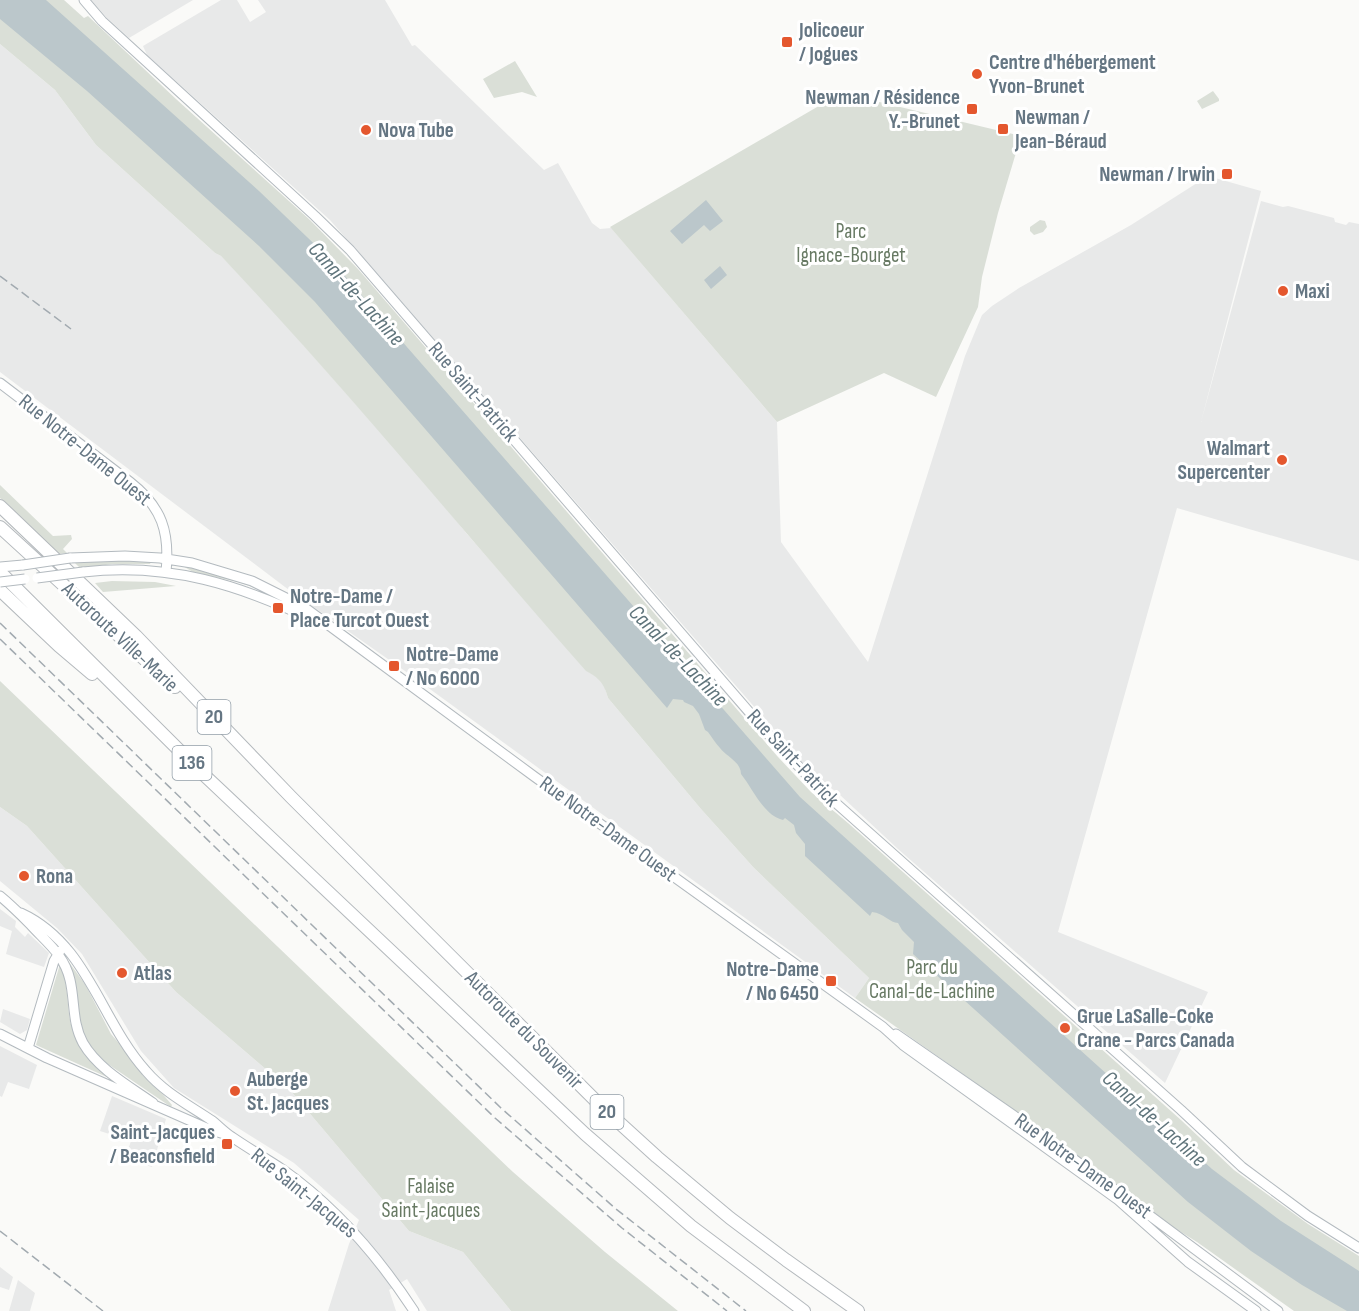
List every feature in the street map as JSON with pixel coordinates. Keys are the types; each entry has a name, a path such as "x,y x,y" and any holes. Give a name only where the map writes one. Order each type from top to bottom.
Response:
{"highway":[{"name":"20","path":"0,506 136,636 291,797"},
{"name":"Autoroute Ville-Marie","path":"0,527 130,645 291,797"},
{"name":"Autoroute Ville-Marie","path":"0,569 131,703 254,821"},
{"path":"0,590 78,663 131,703"},
{"name":"Autoroute du Souvenir","path":"291,797 555,1063 631,1134 736,1223 858,1311"},
{"name":"Autoroute du Souvenir","path":"254,821 633,1177 715,1244 804,1311"}],"main road":[{"name":"Rue Saint-Patrick","path":"84,0 127,44 350,250 761,726 827,796 1181,1110 1237,1163 1308,1216 1359,1248"},
{"name":"Rue Notre-Dame Ouest","path":"0,382 146,495 164,525 166,572 210,580 252,593 333,630"},
{"path":"0,569 70,558 124,556 167,559"},
{"name":"Rue Notre-Dame Ouest","path":"167,559 214,568 266,587 308,609 333,630 884,1027 907,1040 1036,1131 1268,1308 1278,1311"},
{"path":"0,582 114,569 166,572"},
{"name":"Rue Saint-Jacques","path":"0,896 89,977 115,1030 142,1067 168,1092 284,1170 344,1221 381,1263 414,1311"},
{"path":"27,1048 61,950"},
{"name":"Rue Saint-Jacques","path":"61,950 69,976 75,1019 83,1043 99,1063 153,1103 208,1129 232,1137"},
{"name":"Rue Notre-Dame Ouest","path":"884,1027 903,1046 1117,1199 1182,1257 1256,1311"},
{"path":"0,1034 108,1085 153,1103"}],"shaded area":[{"path":"91,0 193,0 129,38"},
{"path":"221,0 237,0 250,22 266,12 258,0 385,0 412,46 415,45 544,170 558,163 592,223 600,229 611,228 777,422 781,542 868,662 965,356 982,315 992,306 1019,288 1131,225 1208,176 1261,191 1201,422 1261,201 1334,218 1335,222 1346,225 1349,222 1359,224 1359,561 1177,508 1058,932 1208,992 1165,1083 898,849 840,795 812,773 330,220 147,55 143,46"},
{"path":"0,44 55,90 96,145 221,256 258,294 423,480 586,670 598,678 604,685 608,698 701,809 754,868 869,978 855,998 405,671 285,587 0,372"},
{"path":"0,807 27,826 176,992 290,1090 409,1231 463,1252 511,1311 427,1311 407,1279 389,1290 396,1311 328,1311 359,1220 294,1163 174,1088 141,1051 82,954 57,928 0,881"},
{"path":"0,909 16,921 15,927 25,937 28,933 49,953 44,967 6,954 12,931 0,926"},
{"path":"3,1009 30,1019 27,1030 20,1034 0,1022"},
{"path":"0,1046 37,1065 29,1089 8,1082 2,1097 0,1096"},
{"path":"112,1096 166,1119 152,1167 125,1159 131,1141 100,1131"},
{"path":"0,1267 13,1277 9,1290 0,1287"},
{"path":"18,1280 35,1293 30,1311 9,1311"}],"green space":[{"name":"Parc du Canal-de-Lachine","path":"0,0 64,0 84,18 88,16 310,220 358,269 778,757 811,792 1181,1120 1234,1170 1308,1224 1359,1256 1359,1311 1294,1311 855,998 869,978 754,868 701,809 608,698 600,682 586,671 314,358 221,256 96,145 55,90 0,44"},
{"path":"515,61 537,97 522,92 494,98 483,79"},
{"path":"1213,91 1219,101 1202,109 1197,101"},
{"name":"Parc Ignace-Bourget","path":"846,94 1021,136 998,213 982,277 978,307 936,397 884,373 777,422 610,227 836,96"},
{"path":"1040,220 1045,221 1047,227 1043,232 1034,235 1030,227"},
{"path":"0,485 53,536 71,535 72,539 63,549 67,553 58,554 0,498"},
{"path":"134,559 151,562 150,564 112,564 81,569 74,562"},
{"path":"181,565 247,583 267,592 238,582 193,572"},
{"path":"155,582 176,586 103,592 95,583"},
{"name":"Falaise Saint-Jacques","path":"0,681 513,1172 605,1252 678,1311 511,1311 463,1252 409,1231 290,1090 176,992 27,826 0,807"},
{"path":"68,961 85,984 111,1034 172,1105 171,1107 99,1058 82,1034"},
{"path":"60,964 72,1028 77,1041 84,1052 103,1070 136,1093 114,1084 109,1078 36,1045"}],"water":[{"name":"Canal-de-Lachine","path":"0,0 46,0 259,191 331,260 800,797 1212,1169 1281,1221 1359,1271 1359,1311 1347,1311 1302,1285 1251,1251 1188,1202 913,954 914,942 898,923 872,912 870,916 805,856 805,844 796,833 794,825 785,818 783,820 770,813 759,801 741,774 739,766 705,730 693,706 683,700 673,699 667,708 315,302 259,246 87,91 0,19"},
{"path":"706,200 723,221 710,231 704,225 682,244 670,231"},
{"path":"720,266 727,275 711,289 704,280"}],"railway":[{"path":"0,276 71,329"},
{"path":"0,623 501,1108 616,1209 746,1311"},
{"path":"0,639 495,1118 622,1228 727,1311"},
{"path":"0,1231 103,1311"}],"place":[{"name":"Jolicoeur / Jogues","path":"787,42"},
{"name":"Centre d'hébergement Yvon-Brunet","path":"977,74"},
{"name":"Newman / Résidence Y.-Brunet","path":"972,109"},
{"name":"Newman / Jean-Béraud","path":"1003,129"},
{"name":"Nova Tube","path":"366,130"},
{"name":"Newman / Irwin","path":"1227,174"},
{"name":"Maxi","path":"1283,291"},
{"name":"Walmart Supercenter","path":"1282,460"},
{"name":"Notre-Dame / Place Turcot Ouest","path":"278,608"},
{"name":"Notre-Dame / No 6000","path":"394,666"},
{"name":"Rona","path":"24,876"},
{"name":"Atlas","path":"122,973"},
{"name":"Notre-Dame / No 6450","path":"831,981"},
{"name":"Grue LaSalle-Coke Crane - Parcs Canada","path":"1065,1028"},
{"name":"Auberge St. Jacques","path":"235,1091"},
{"name":"Saint-Jacques / Beaconsfield","path":"227,1144"}]}
